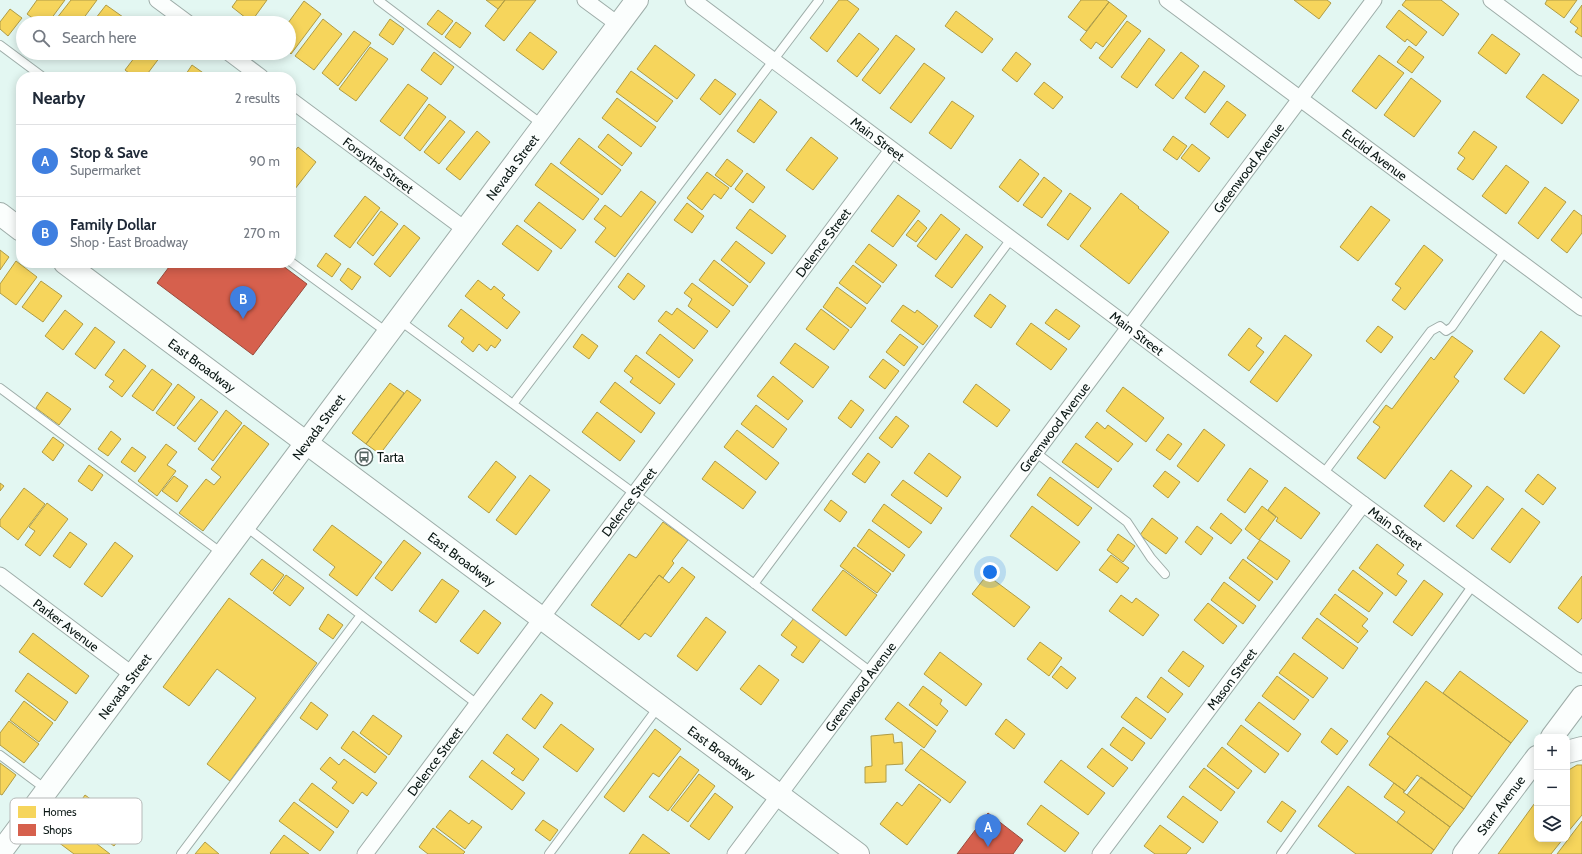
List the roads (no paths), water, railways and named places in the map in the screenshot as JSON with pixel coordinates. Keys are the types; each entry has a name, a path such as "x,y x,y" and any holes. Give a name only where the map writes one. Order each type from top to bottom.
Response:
{"street":[{"path":"157,0 179,16"},
{"path":"585,0 618,25"},
{"name":"Nevada Street","path":"41,798 637,0"},
{"name":"Main Street","path":"693,0 1363,504 1582,665"},
{"name":"Euclid Avenue","path":"1167,0 1582,308"},
{"name":"Greenwood Avenue","path":"735,854 1374,0"},
{"path":"1491,0 1582,68"},
{"path":"238,60 254,72"},
{"name":"Forsythe Street","path":"296,104 466,230"},
{"name":"Delence Street","path":"365,854 892,150"},
{"path":"0,214 16,226"},
{"name":"East Broadway","path":"72,268 858,854"},
{"name":"Mason Street","path":"1100,854 1363,504"},
{"name":"Parker Avenue","path":"0,575 133,675"},
{"path":"1555,734 1578,710"},
{"path":"1570,751 1582,748"},
{"name":"Starr Avenue","path":"1464,854 1534,765"},
{"name":"Nevada Street","path":"0,854 10,840"}],"lane":[{"path":"378,0 544,125"},
{"path":"513,404 818,0"},
{"path":"0,45 16,57"},
{"path":"20,60 36,72"},
{"path":"754,584 1011,239"},
{"path":"1324,474 1431,331 1440,326 1446,331 1452,327 1505,251"},
{"path":"296,265 513,404 871,672"},
{"path":"0,388 224,554"},
{"path":"1036,452 1127,522 1141,540 1151,558 1165,574"},
{"path":"245,526 478,704"},
{"path":"1281,854 1473,585"},
{"path":"181,854 361,615"},
{"path":"549,854 659,706"},
{"path":"0,755 47,790"}],"place":[{"name":"Family Dollar","path":"243,319"},
{"name":"Tarta","path":"364,457"},
{"name":"Stop & Save","path":"988,847"}]}
